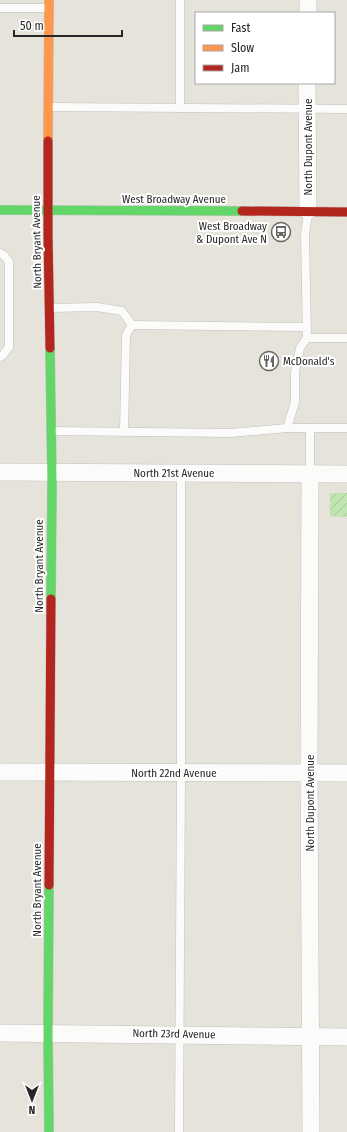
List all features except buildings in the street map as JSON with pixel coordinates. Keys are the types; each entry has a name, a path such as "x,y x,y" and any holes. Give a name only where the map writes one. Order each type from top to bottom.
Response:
{"street":[{"path":"308,0 308,12"},
{"name":"North Bryant Avenue","path":"49,4 48,210 52,472 48,1033 49,1132"},
{"name":"North Dupont Avenue","path":"307,84 308,212"},
{"name":"West Broadway Avenue","path":"0,210 347,212"},
{"name":"North 21st Avenue","path":"0,472 347,474"},
{"name":"North Dupont Avenue","path":"310,474 309,773 311,1132"},
{"name":"North 22nd Avenue","path":"0,772 347,774"},
{"name":"North 23rd Avenue","path":"0,1033 347,1037"}],"lane":[{"path":"180,0 180,108"},
{"path":"0,8 49,4"},
{"path":"49,107 347,109"},
{"path":"287,428 295,402 295,372 300,348 307,338 306,235 308,212"},
{"path":"0,253 4,255 9,262 9,347 0,357"},
{"path":"49,308 97,307 122,311 132,325"},
{"path":"132,325 307,327"},
{"path":"124,432 126,335 132,325"},
{"path":"307,338 347,338"},
{"path":"51,431 231,433 287,428 347,428"},
{"path":"310,428 310,474"},
{"path":"179,1132 181,773 180,473"}],"green space":[{"path":"330,493 347,493 347,517 330,516"}],"traffic: fast":[{"path":"0,210 242,211"},
{"path":"50,348 52,484 51,599"},
{"path":"49,885 49,1132"}],"traffic: slow":[{"path":"48,141 49,0"}],"traffic: jam":[{"path":"48,141 50,348"},
{"path":"242,211 347,212"},
{"path":"49,885 51,599"}],"place":[{"name":"West Broadway & Dupont Ave N","path":"281,232"},
{"name":"McDonald's","path":"269,361"}]}
